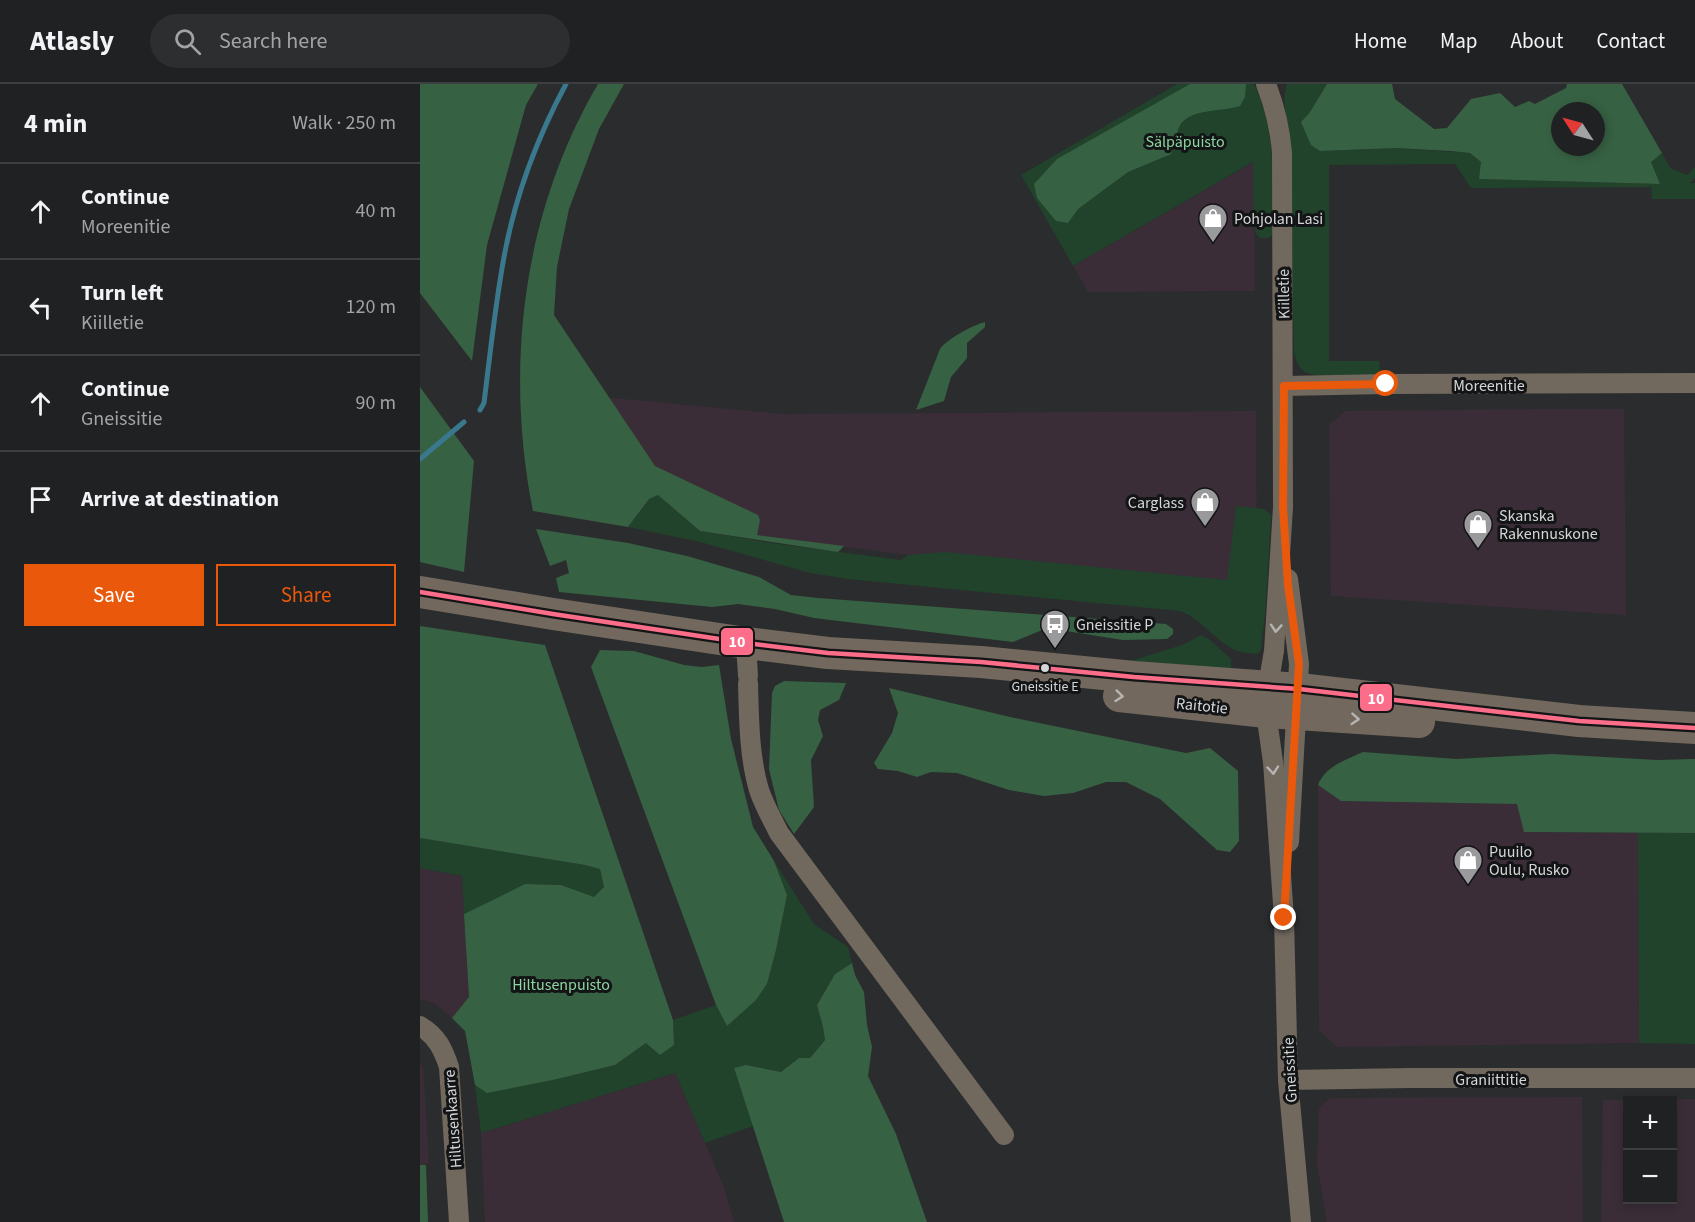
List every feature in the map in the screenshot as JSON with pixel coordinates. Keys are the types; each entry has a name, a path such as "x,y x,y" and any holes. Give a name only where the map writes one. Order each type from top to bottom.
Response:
{"main road":[{"name":"Raitotie","path":"420,592 565,616 828,653 981,662 1134,676 1267,699 1298,701 1368,719 1452,723 1579,721 1695,728"}],"street":[{"name":"Kiilletie","path":"1266,84 1280,130 1282,153 1284,386 1283,507 1274,651 1267,699"},
{"name":"Moreenitie","path":"1284,386 1695,383"},
{"name":"Kiilletie","path":"1283,507 1288,585 1299,664 1298,701"},
{"path":"746,643 749,730 755,774 760,792 779,833 1004,1135"},
{"name":"Gneissitie","path":"1267,699 1284,918 1288,1080 1301,1222"},
{"name":"Gneissitie","path":"1284,918 1298,701"},
{"name":"Hiltusenkaarre","path":"420,1026 428,1030 441,1044 449,1067 459,1222"},
{"name":"Graniittitie","path":"1288,1080 1695,1078"},
{"path":"1291,1222 1301,1222"}],"shaded area":[{"path":"1254,162 1255,291 1088,292 1073,266"},
{"path":"546,395 613,398 782,414 1256,411 1257,589 908,555 561,509"},
{"name":"Skanska Rakennuskone","path":"1624,409 1626,615 1331,596 1329,425 1345,411"},
{"path":"1318,785 1341,801 1518,804 1525,832 1638,833 1639,1043 1337,1047 1319,1030"},
{"path":"420,868 462,876 469,998 452,1018 434,1003 420,999"},
{"path":"420,1064 423,1066 429,1164 420,1165"},
{"path":"675,1073 723,1185 734,1222 485,1222 481,1133"},
{"path":"1582,1097 1583,1222 1327,1222 1317,1165 1319,1108 1330,1098"},
{"path":"1677,1099 1695,1099 1695,1222 1601,1222 1603,1100 1623,1100 1623,1204 1677,1204"}],"green space":[{"path":"420,84 538,84 526,105 487,245 472,361 420,293"},
{"path":"598,84 624,84 599,129 569,209 557,267 554,315 655,466 758,515 760,520 757,535 844,546 838,552 700,531 658,495 649,499 628,527 533,511 524,456 520,401 521,346 526,291 537,237 552,184 572,133"},
{"name":"Sälpäpuisto","path":"1177,84 1254,84 1261,101 1270,138 1273,175 1273,233 1269,238 1260,238 1254,226 1253,162 1073,266 1021,175"},
{"path":"1190,84 1246,84 1245,97 1240,106 1198,114 1183,121 1171,154 1128,172 1078,209 1068,223 1056,221 1037,198 1034,184 1057,159"},
{"path":"1287,84 1327,84 1301,122 1320,151 1396,148 1470,153 1481,162 1480,179 1659,184 1651,161 1662,153 1670,168 1687,175 1695,167 1695,178 1690,183 1695,183 1695,199 1652,199 1651,187 1471,188 1455,164 1329,165 1329,361 1379,361 1380,369 1377,375 1326,376 1308,373 1302,370 1294,353 1289,129 1284,101"},
{"path":"1327,84 1392,84 1395,99 1434,129 1447,128 1471,99 1500,93 1515,107 1529,101 1535,104 1566,88 1567,84 1622,84 1662,153 1651,162 1660,184 1479,179 1481,162 1470,153 1396,148 1320,151 1311,145 1301,122"},
{"path":"985,322 985,327 967,343 967,358 951,377 944,401 916,410 940,349 961,333"},
{"path":"420,387 474,461 464,572 420,562"},
{"path":"658,495 700,531 771,543 901,560 908,555 945,552 1227,580 1236,506 1264,509 1271,515 1261,651 1256,654 1233,649 1195,619 1180,611 848,579 810,573 700,542 628,527 649,499"},
{"path":"536,529 628,543 687,556 759,577 791,595 1166,624 1173,629 1173,634 1167,639 1123,640 1047,628 1013,642 814,618 738,604 712,607 559,592 556,578 569,573 566,560 550,566"},
{"name":"Hiltusenpuisto","path":"420,626 545,645 673,1020 674,1045 660,1055 646,1043 615,1065 487,1093 475,1085 465,1031 452,1018 469,997 464,914 525,884 561,885 594,897 604,887 600,869 585,865 420,838"},
{"path":"1201,635 1209,639 1231,659 1231,669 1127,662 1182,645"},
{"path":"600,650 634,651 684,665 702,667 719,665 731,739 753,827 774,861 787,895 767,984 756,1000 727,1026 716,1005 591,667"},
{"path":"784,681 846,683 839,700 820,710 818,720 823,736 811,760 814,807 794,834 779,810 769,769 772,693 775,686"},
{"path":"889,688 1010,717 1186,753 1210,748 1238,771 1239,841 1230,852 1217,850 1160,799 1126,782 1106,782 1073,793 1044,796 1009,790 957,773 931,772 917,777 898,771 878,769 874,763 892,733 898,713"},
{"path":"1363,752 1456,759 1552,754 1657,760 1695,759 1695,833 1524,832 1517,804 1341,801 1318,785 1321,778 1331,768"},
{"path":"1638,833 1695,833 1695,1044 1639,1043"},
{"path":"420,838 585,865 600,869 604,887 594,898 561,885 525,884 464,914 462,876 420,868"},
{"path":"774,861 814,924 848,947 852,963 835,974 817,1005 825,1040 810,1058 799,1058 781,1072 746,1065 734,1068 753,1126 705,1143 675,1073 481,1133 475,1085 487,1092 553,1080 615,1065 646,1043 674,1045 673,1020 716,1005 727,1026 767,984 787,895"},
{"path":"852,963 855,975 864,992 872,1047 868,1076 896,1134 927,1222 784,1222 734,1068 746,1065 781,1072 799,1058 810,1058 825,1040 817,1005 835,974"},
{"path":"420,1165 426,1165 428,1222 420,1222"}],"waterway":[{"path":"480,410 484,403 501,275 514,212 537,147 566,84"},
{"path":"420,459 464,422"}],"transit line":[{"name":"10","path":"420,592 746,643 828,653 981,662 1134,677 1299,689 1579,721 1695,728"}],"place":[{"name":"Pohjolan Lasi","path":"1213,244"},
{"name":"Carglass","path":"1205,528"},
{"name":"Skanska Rakennuskone","path":"1478,550"},
{"name":"Gneissitie P","path":"1055,650"},
{"name":"Gneissitie E","path":"1045,668"},
{"name":"Puuilo Oulu, Rusko","path":"1468,886"}],"route":[{"path":"1284,918 1299,664 1288,585 1283,507 1284,386 1386,384"}]}
